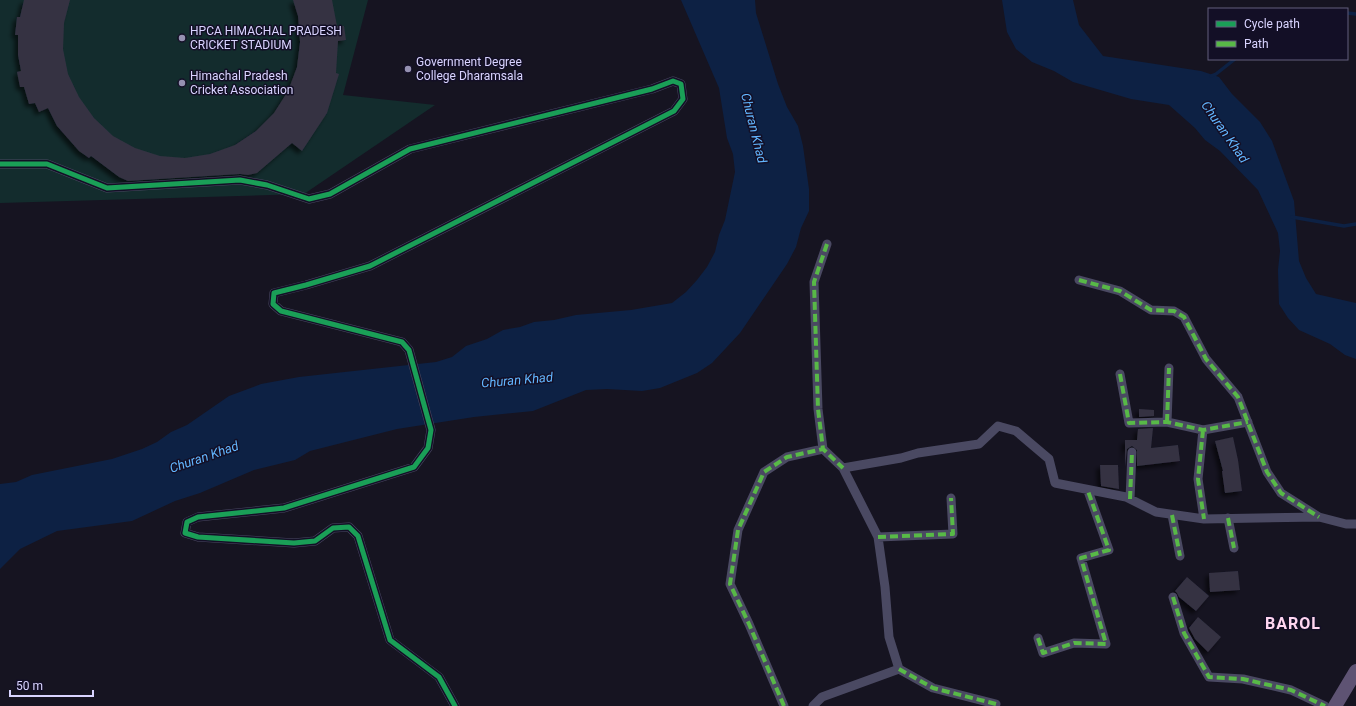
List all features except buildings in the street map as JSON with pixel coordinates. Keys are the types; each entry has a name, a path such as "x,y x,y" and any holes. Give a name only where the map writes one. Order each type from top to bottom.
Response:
{"main road":[{"path":"1336,706 1356,671"}],"street":[{"path":"0,164 46,164 107,188 240,180 267,185 309,199 330,194 410,149 652,88 672,81 681,84 682,99 674,111 370,266 274,293 273,304 281,311 402,342 409,350 431,430 428,448 414,467 284,508 198,516 187,522 185,533 198,537 294,543 315,541 333,528 349,527 358,536 390,640 439,677 455,706"},
{"path":"827,244 814,282 818,409 823,449 843,468 878,537 885,587 889,638 899,669 933,688 996,704"},
{"path":"1079,280 1120,291 1151,310 1174,311 1184,317 1206,360 1238,397 1267,472 1281,494 1318,517"},
{"path":"1167,422 1169,368"},
{"path":"1120,374 1129,423 1167,422 1203,430 1248,422"},
{"path":"843,468 901,458 918,453 979,444 998,426 1016,431 1048,460 1055,483 1130,499 1156,512 1204,519 1318,517 1346,524 1356,524"},
{"path":"1203,430 1198,479 1204,519"},
{"path":"784,706 730,584 738,530 764,472 787,457 823,449"},
{"path":"1130,499 1132,452"},
{"path":"1038,638 1043,653 1074,644 1106,644 1081,558 1109,550 1088,490"},
{"path":"878,537 953,534 951,498"},
{"path":"1172,515 1180,556"},
{"path":"1228,518 1234,548"},
{"path":"1173,597 1184,633 1209,677 1243,679 1291,690 1325,706"},
{"path":"813,706 822,696 899,669"}],"green space":[{"path":"0,0 368,0 343,95 435,105 304,194 0,203"}],"water":[{"name":"Churan Khad","path":"681,0 755,0 756,13 778,84 787,107 798,126 803,146 809,189 809,211 801,228 796,247 787,264 740,333 712,363 697,373 660,388 642,391 607,389 586,390 533,411 474,417 397,429 310,451 295,460 254,470 200,493 175,501 132,521 57,531 20,549 0,569 0,484 16,482 32,475 112,459 142,449 157,442 171,432 187,425 229,396 261,384 299,377 436,362 452,357 466,346 487,339 503,330 520,327 534,322 554,320 576,315 631,310 672,303 686,292 707,267 715,252 719,235 725,220 735,172 733,154 727,138 719,88"},
{"name":"Churan Khad","path":"1002,0 1073,0 1079,25 1103,56 1201,71 1219,77 1232,94 1260,122 1272,141 1294,201 1299,261 1306,278 1316,294 1356,303 1356,359 1345,355 1330,344 1299,330 1288,318 1279,304 1278,270 1280,251 1278,233 1258,190 1220,151 1205,140 1195,128 1169,105 1131,99 1073,82 1054,71 1032,62 1016,49 1007,32"}],"waterway":[{"path":"1348,13 1356,14"},
{"path":"1211,76 1216,74 1234,60"},
{"path":"1292,217 1344,226 1356,224"}],"marked path":[{"path":"827,244 814,282 818,409 823,449 843,468"},
{"path":"1079,280 1120,291 1151,310 1174,311 1184,317 1206,359 1238,397 1267,472 1281,493 1319,517"},
{"path":"1167,422 1169,368"},
{"path":"1120,374 1129,423 1167,422 1203,430 1248,422"},
{"path":"1203,430 1198,479 1204,519"},
{"path":"784,706 730,584 738,530 764,472 787,457 823,449"},
{"path":"1130,499 1132,452"},
{"path":"1038,638 1043,653 1074,643 1106,644 1081,558 1109,550 1088,491"},
{"path":"878,537 953,534 951,498"},
{"path":"1172,515 1180,556"},
{"path":"1228,518 1234,548"},
{"path":"1173,597 1184,633 1209,677 1243,679 1291,690 1325,706"},
{"path":"899,669 933,688 996,704"}],"cycle path":[{"path":"0,164 47,164 107,188 240,180 267,185 309,199 330,194 410,149 652,89 673,81 681,84 683,99 674,111 370,266 274,293 273,304 281,311 402,342 409,350 431,430 428,448 414,467 284,508 198,517 187,522 185,533 198,537 294,543 315,541 333,528 349,527 358,536 390,640 439,677 455,706"}],"place":[{"name":"HPCA HIMACHAL PRADESH CRICKET STADIUM","path":"182,38"},
{"name":"Government Degree College Dharamsala","path":"408,69"},
{"name":"Himachal Pradesh Cricket Association","path":"182,83"}],"district":[{"name":"BAROL","path":"1293,623"}]}
